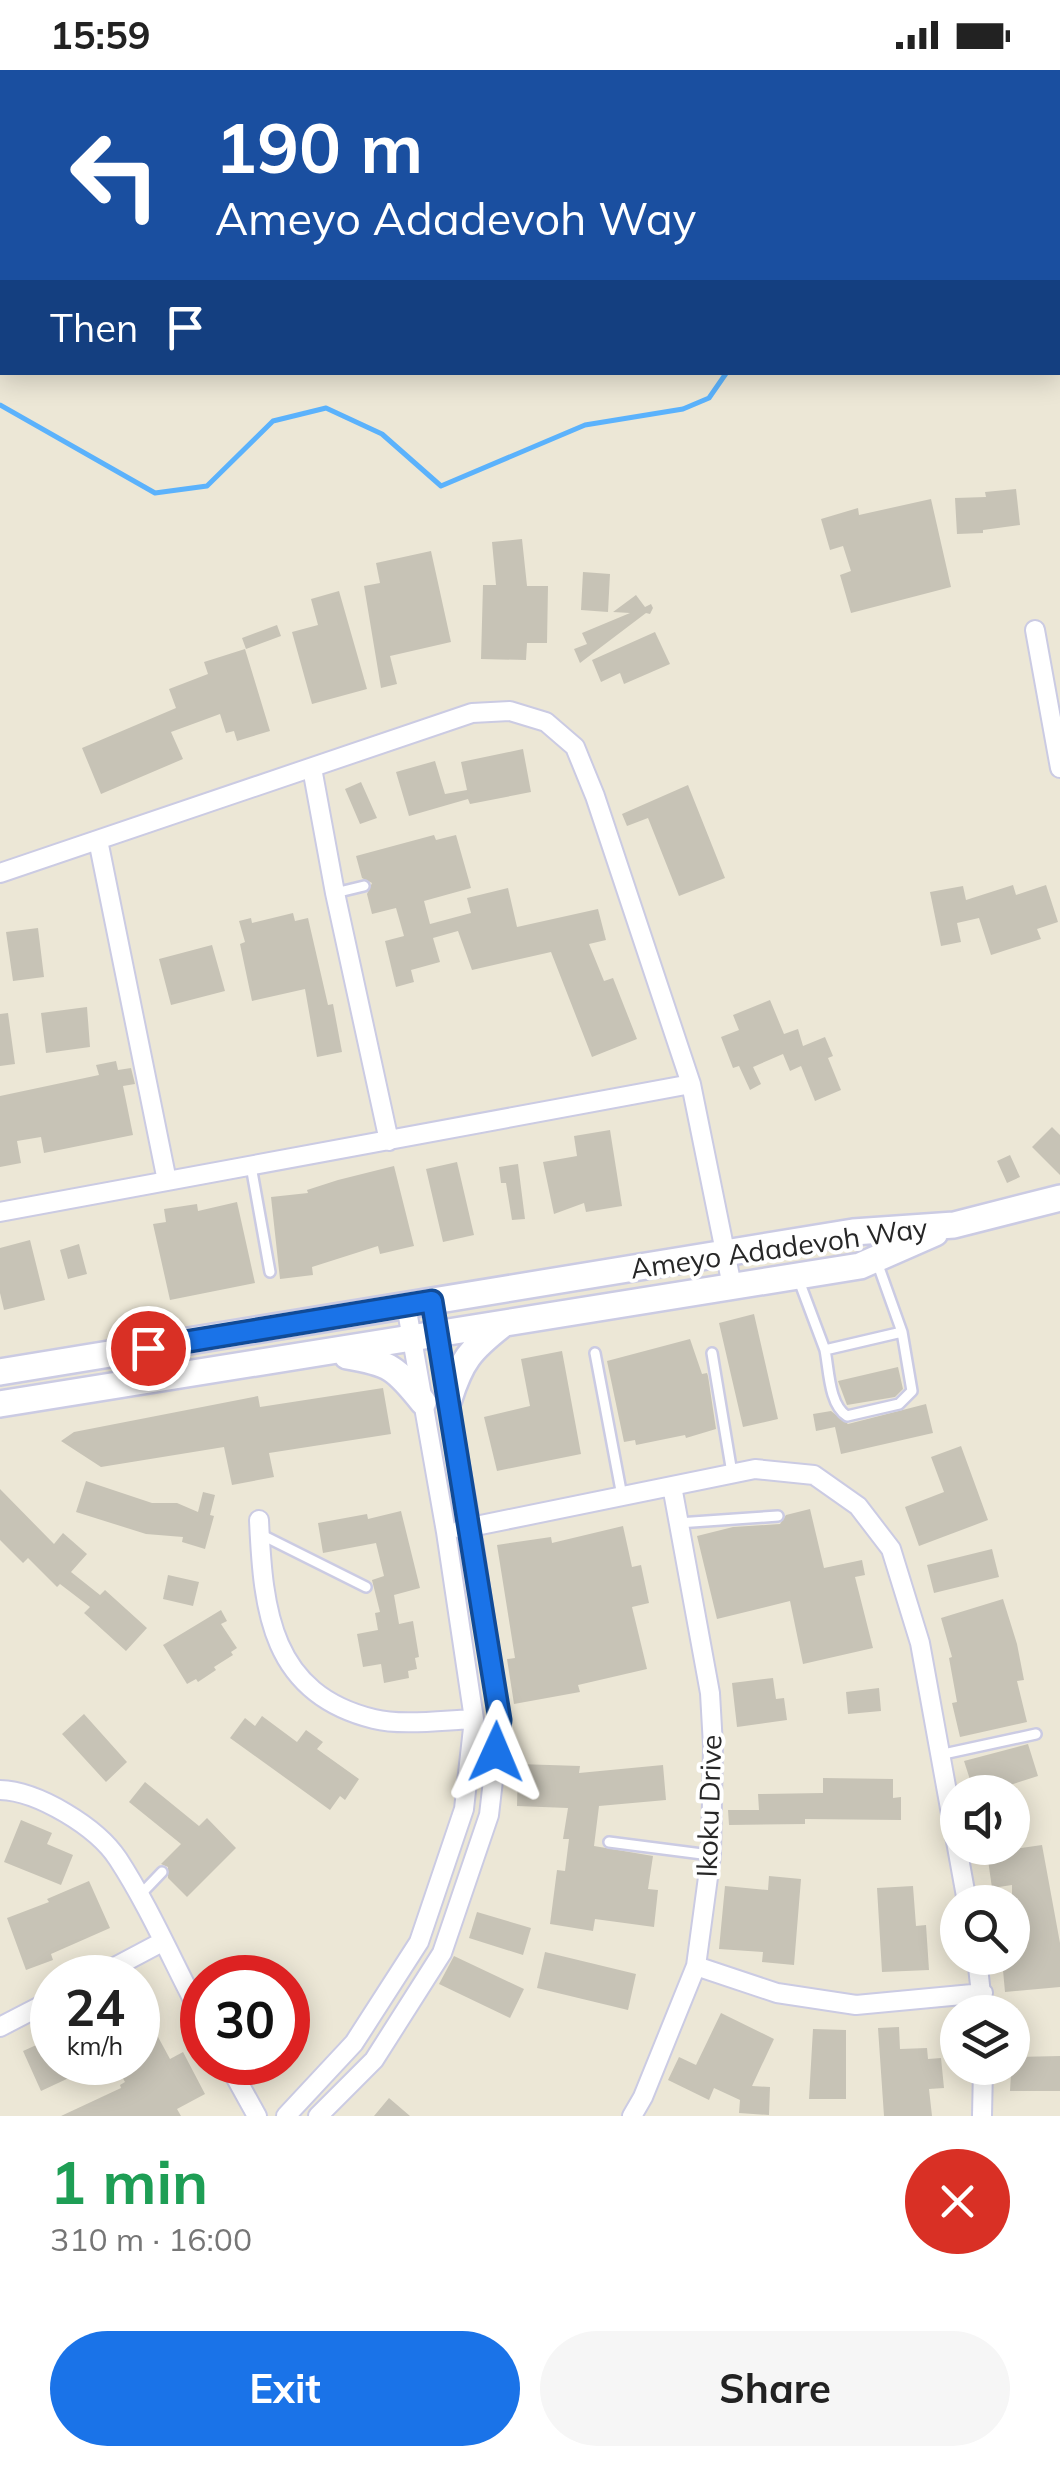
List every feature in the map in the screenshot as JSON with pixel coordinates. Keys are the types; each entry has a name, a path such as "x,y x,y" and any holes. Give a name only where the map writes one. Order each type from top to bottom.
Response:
{"street":[{"path":"1035,630 1060,768"},
{"path":"0,874 472,713 510,710 546,722 575,747 595,796 691,1084 732,1286"},
{"path":"312,768 334,894 389,1141"},
{"path":"98,840 167,1182"},
{"path":"0,1212 691,1084"},
{"path":"954,1224 1060,1198"},
{"name":"Ameyo Adadevoh Way","path":"0,1372 853,1232 954,1224"},
{"name":"Ameyo Adadevoh Way","path":"0,1404 860,1266 954,1224"},
{"path":"318,2116 374,2060 442,1953 489,1815 500,1720 471,1527 436,1401 419,1303"},
{"path":"436,1401 460,1363 505,1323"},
{"path":"286,2116 354,2044 419,1942 464,1809 474,1720 446,1532 436,1401 424,1336"},
{"path":"322,1352 380,1362 436,1401"},
{"path":"446,1532 755,1469 814,1476 858,1506 891,1549 920,1643 964,1885"},
{"name":"Ikoku Drive","path":"632,2116 644,2097 696,1966 711,1855 710,1693 672,1486"},
{"path":"260,1527 267,1616 288,1665 319,1698 376,1720 474,1720"},
{"path":"0,1790 15,1790 61,1810 116,1856 180,1976"},
{"path":"137,1955 162,1942"},
{"path":"696,1966 777,1993 856,2005 940,2004"},
{"path":"0,2027 30,2011"},
{"path":"240,2085 256,2116"},
{"path":"982,2116 983,2085"}],"lane":[{"path":"334,894 364,886"},
{"path":"251,1166 270,1272"},
{"path":"798,1276 825,1350 836,1404 848,1416 898,1404 912,1391 902,1332 876,1260"},
{"path":"825,1350 902,1332"},
{"path":"595,1353 622,1496"},
{"path":"712,1354 732,1473"},
{"path":"678,1522 778,1516"},
{"path":"260,1527 366,1587"},
{"path":"940,1755 1036,1734"},
{"path":"609,1842 711,1855"},
{"path":"138,1897 162,1872"}],"building":[{"path":"1016,489 1020,525 957,534 955,498 986,497 985,492"},
{"path":"931,499 951,587 851,613 840,575 851,571 843,546 830,550 821,519 858,508 859,515"},
{"path":"522,539 527,586 548,586 547,643 527,643 526,660 481,659 483,585 496,585 492,542"},
{"path":"431,551 451,642 390,656 397,684 381,688 364,586 380,583 376,563"},
{"path":"583,572 610,574 608,612 581,610"},
{"path":"339,591 367,689 312,704 292,632 318,625 311,599"},
{"path":"636,595 645,607 651,604 650,614 646,613 580,663 574,649 587,644 582,633 630,613 613,612"},
{"path":"277,625 281,636 246,649 242,638"},
{"path":"655,632 670,664 624,684 620,673 601,682 592,660"},
{"path":"245,649 270,731 237,741 234,731 226,733 220,714 171,732 183,759 101,794 82,748 176,708 169,689 208,674 204,662"},
{"path":"523,749 531,792 470,804 468,799 409,816 396,772 435,761 445,794 467,790 461,762"},
{"path":"361,782 377,818 360,824 345,789"},
{"path":"688,785 725,878 679,896 648,818 627,826 622,814"},
{"path":"434,835 436,840 456,835 471,888 424,901 430,924 471,913 467,898 508,888 517,927 598,909 606,940 589,944 604,981 613,978 637,1039 592,1057 551,952 472,970 458,931 433,938 440,962 411,970 414,982 396,987 385,941 404,936 396,908 372,914 367,894 372,883 362,878 356,856"},
{"path":"1013,885 1016,895 1046,885 1058,922 1037,929 1041,939 991,955 979,918 957,923 961,942 941,946 930,892 963,886 966,900"},
{"path":"293,913 295,921 308,918 328,1005 333,1004 342,1052 317,1057 305,989 252,1001 239,921 251,918 252,923"},
{"path":"38,928 44,977 13,981 6,932"},
{"path":"212,945 225,991 171,1005 159,959"},
{"path":"770,1000 784,1034 798,1029 803,1046 825,1037 833,1056 828,1058 841,1090 815,1101 801,1066 790,1071 783,1054 753,1067 761,1084 750,1090 739,1066 733,1068 721,1037 739,1030 733,1015"},
{"path":"87,1007 90,1047 46,1053 41,1013"},
{"path":"8,1013 15,1064 0,1066 0,1014"},
{"path":"116,1061 118,1070 131,1068 135,1084 123,1086 133,1135 44,1153 41,1137 17,1141 21,1163 0,1167 0,1096 99,1075 96,1065"},
{"path":"1052,1127 1060,1135 1060,1175 1032,1147"},
{"path":"610,1130 622,1206 586,1212 584,1203 554,1214 543,1162 577,1156 574,1136"},
{"path":"1010,1155 1020,1177 1007,1183 997,1161"},
{"path":"457,1162 474,1235 443,1242 426,1169"},
{"path":"518,1164 525,1219 512,1220 499,1167"},
{"path":"394,1166 414,1246 380,1254 378,1246 312,1267 313,1275 280,1279 271,1197 308,1193 307,1190 338,1180"},
{"path":"237,1202 255,1283 170,1300 153,1224 166,1222 164,1209 197,1204 198,1211"},
{"path":"30,1240 45,1300 4,1310 0,1248"},
{"path":"79,1244 87,1274 68,1279 60,1250"},
{"path":"754,1314 778,1419 743,1427 719,1323"},
{"path":"690,1339 702,1374 708,1376 716,1429 686,1438 685,1435 636,1445 635,1440 624,1442 607,1361"},
{"path":"562,1351 581,1454 497,1471 484,1417 530,1406 521,1359"},
{"path":"898,1367 903,1389 895,1397 847,1405 838,1381"},
{"path":"383,1388 391,1434 269,1453 274,1477 232,1485 224,1447 101,1467 61,1441 74,1432 258,1396 260,1407"},
{"path":"926,1404 933,1433 841,1454 835,1427 816,1431 813,1414 831,1411 848,1424"},
{"path":"961,1446 988,1520 919,1546 905,1507 944,1492 931,1457"},
{"path":"86,1481 152,1503 177,1503 198,1512 203,1492 215,1495 205,1549 182,1542 183,1537 146,1534 76,1512"},
{"path":"0,1489 54,1544 63,1533 87,1554 71,1572 100,1595 105,1590 147,1628 126,1651 84,1613 90,1607 60,1584 57,1587 28,1558 23,1563 0,1540"},
{"path":"810,1509 824,1568 862,1560 865,1575 855,1577 873,1648 803,1664 790,1601 717,1619 697,1536 733,1527 780,1524 786,1515"},
{"path":"401,1511 420,1588 394,1595 399,1624 413,1621 419,1657 415,1658 417,1669 408,1671 409,1678 384,1683 381,1664 363,1667 357,1634 378,1630 375,1613 380,1612 372,1580 384,1576 376,1543 323,1553 318,1523 367,1514 368,1519"},
{"path":"623,1526 632,1567 641,1565 649,1603 632,1607 647,1669 578,1685 580,1692 514,1704 507,1659 515,1658 497,1545 551,1537 552,1543"},
{"path":"992,1549 999,1577 934,1593 927,1565"},
{"path":"168,1575 199,1582 193,1606 163,1599"},
{"path":"1003,1599 1017,1644 1024,1680 1017,1681 1027,1722 960,1737 952,1703 957,1702 949,1658 952,1657 941,1618"},
{"path":"221,1610 227,1621 221,1624 237,1648 214,1667 216,1670 187,1684 163,1645"},
{"path":"773,1678 776,1699 784,1698 787,1720 737,1727 732,1683"},
{"path":"879,1688 881,1711 848,1714 846,1692"},
{"path":"84,1714 127,1762 106,1782 62,1734"},
{"path":"262,1716 297,1742 306,1730 323,1742 317,1749 359,1779 345,1800 340,1796 330,1810 230,1738 245,1718 255,1726"},
{"path":"1028,1744 1038,1776 969,1775 964,1761"},
{"path":"518,1764 580,1766 579,1773 663,1765 666,1800 599,1806 594,1846 653,1856 648,1889 658,1890 654,1927 595,1919 593,1931 550,1924 557,1870 565,1871 569,1839 563,1839 568,1808 517,1806"},
{"path":"823,1778 893,1779 893,1798 901,1797 901,1820 805,1819 805,1824 729,1825 728,1810 759,1810 758,1794 823,1793"},
{"path":"145,1782 199,1826 207,1818 236,1848 187,1897 168,1878 168,1867 161,1864 181,1844 129,1802"},
{"path":"21,1820 52,1833 47,1844 73,1855 61,1885 4,1862"},
{"path":"1042,1845 1060,1943 1060,1987 1005,1992 1003,1975 1030,1975 1030,1885 992,1885 989,1865 1030,1865 1030,1847"},
{"path":"769,1876 801,1879 794,1965 762,1962 763,1952 719,1949 725,1886 768,1890"},
{"path":"89,1881 110,1928 51,1955 30,1955 30,1969 26,1970 7,1918 49,1902 47,1899"},
{"path":"913,1886 916,1926 926,1925 929,1970 882,1972 877,1888"},
{"path":"477,1912 531,1928 523,1955 469,1938"},
{"path":"545,1952 636,1974 628,2010 537,1988"},
{"path":"454,1956 524,1989 510,2018 439,1984"},
{"path":"721,2013 774,2039 752,2086 770,2087 769,2115 739,2113 740,2100 714,2088 709,2100 668,2080 679,2057 696,2065"},
{"path":"899,2027 900,2049 927,2048 928,2059 940,2058 940,2085 944,2088 929,2089 932,2116 884,2116 878,2028"},
{"path":"813,2029 846,2030 846,2099 809,2099"},
{"path":"160,2041 170,2059 180,2054 180,2085 200,2085 205,2094 177,2109 181,2116 61,2116 121,2088 120,2085 160,2085"},
{"path":"30,2048 30,2067 23,2051"},
{"path":"1060,2056 1060,2091 1010,2091 1010,2085 1030,2085 1030,2057"},
{"path":"389,2098 410,2116 374,2116"}],"waterway":[{"path":"0,405 155,493 207,486 273,421 326,408 382,434 441,486 585,425 683,409 709,398 725,375"}],"route":[{"path":"148,1348 432,1301 500,1720 496,1752"}]}
